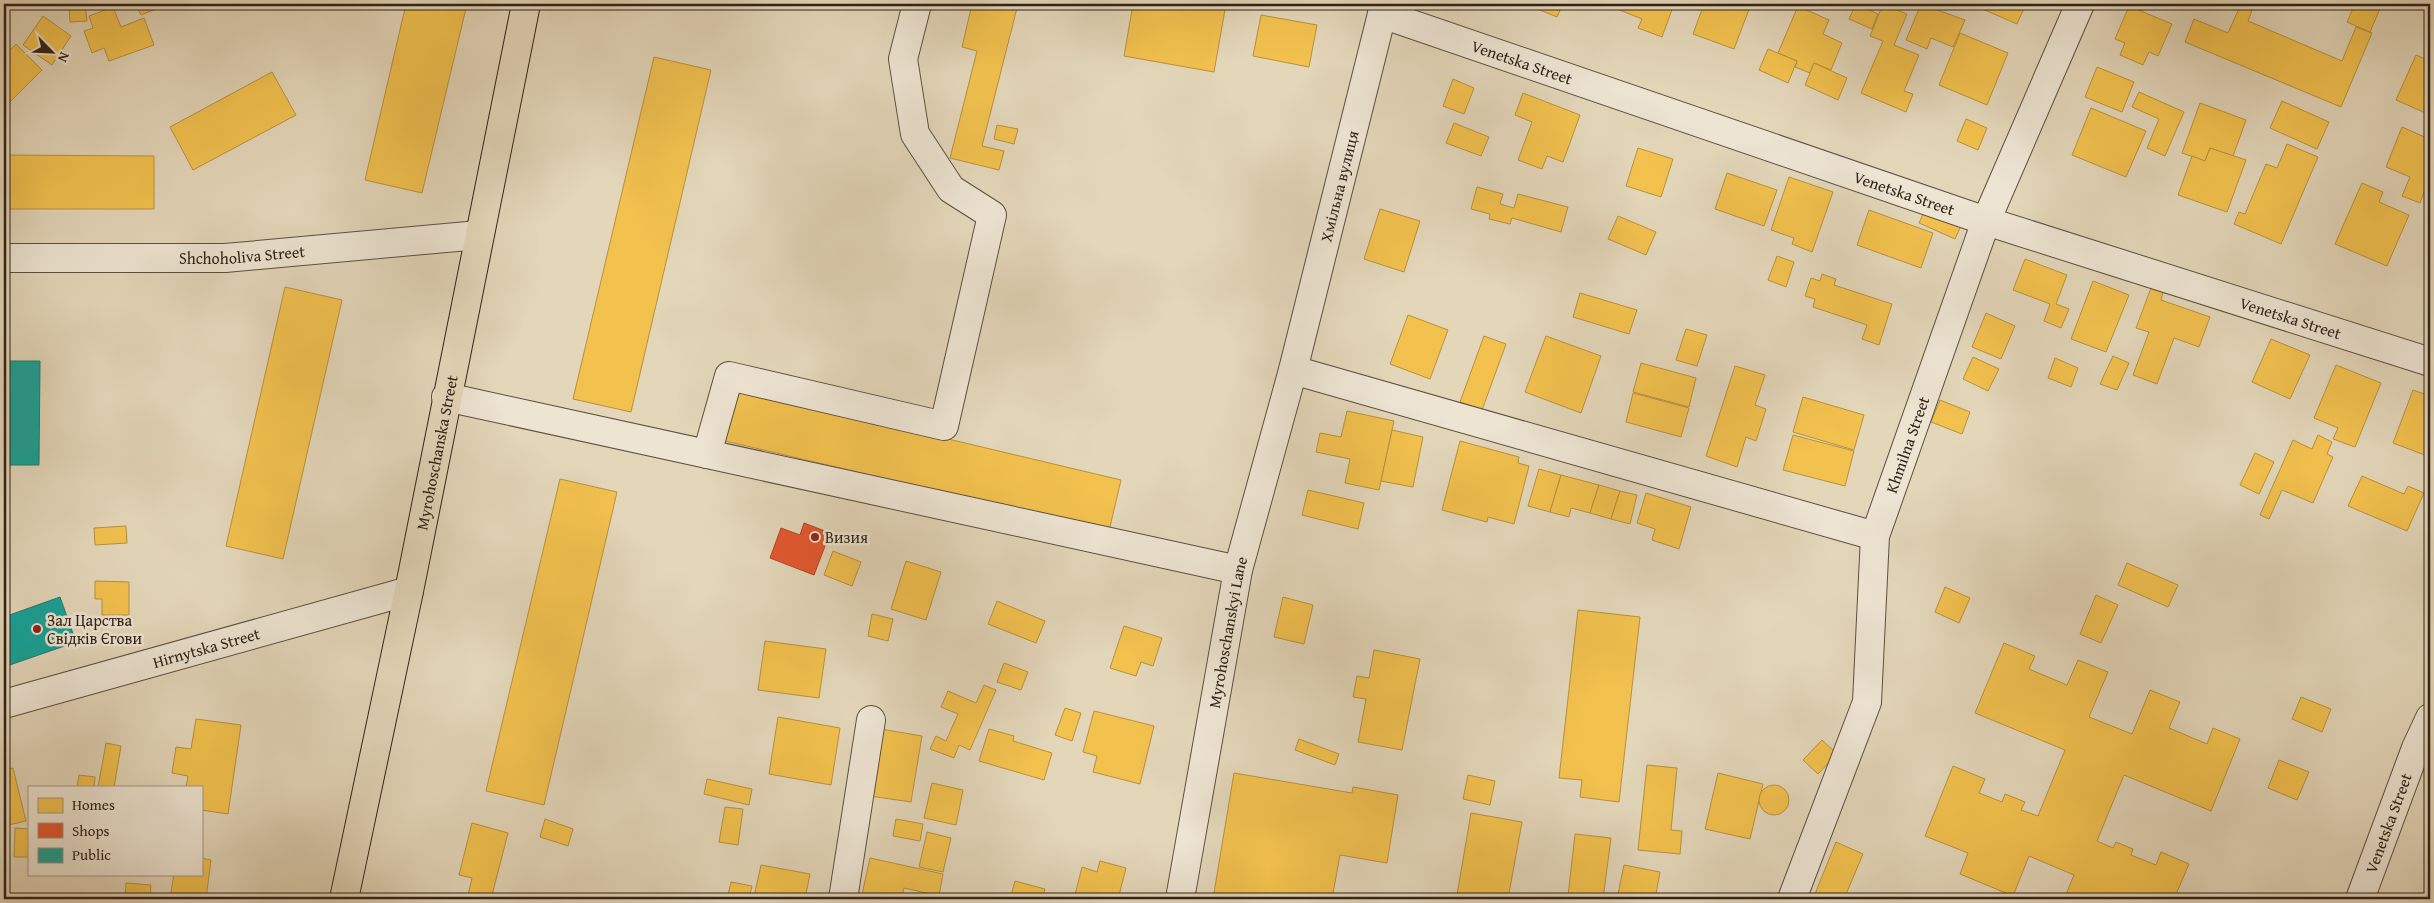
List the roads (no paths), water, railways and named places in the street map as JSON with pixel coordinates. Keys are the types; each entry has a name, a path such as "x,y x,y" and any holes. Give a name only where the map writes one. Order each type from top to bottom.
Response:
{"main road":[{"name":"Myrohoschanska Street","path":"344,899 409,591 446,397 526,4"}],"street":[{"path":"707,454 729,376 944,426 992,215 951,189 915,134 903,59 917,4"},
{"name":"Khmilna Street","path":"1792,899 1868,702 1874,536 1986,221 2080,4"},
{"name":"Venetska Street","path":"1386,9 1986,221 2430,362"},
{"name":"Хмільна вулиця","path":"1293,370 1386,9"},
{"name":"Shchoholiva Street","path":"4,258 225,258 479,235"},
{"path":"1293,370 1874,536"},
{"name":"Myrohoschanskyi Lane","path":"1180,899 1238,570 1293,370"},
{"path":"446,397 1238,570"},
{"name":"Hirnytska Street","path":"4,704 409,591"},
{"name":"Venetska Street","path":"2360,899 2416,748 2430,718"},
{"path":"843,899 871,720"}],"place":[{"name":"Визия","path":"815,537"},
{"name":"Зал Царства Свідків Єгови","path":"37,629"}]}
